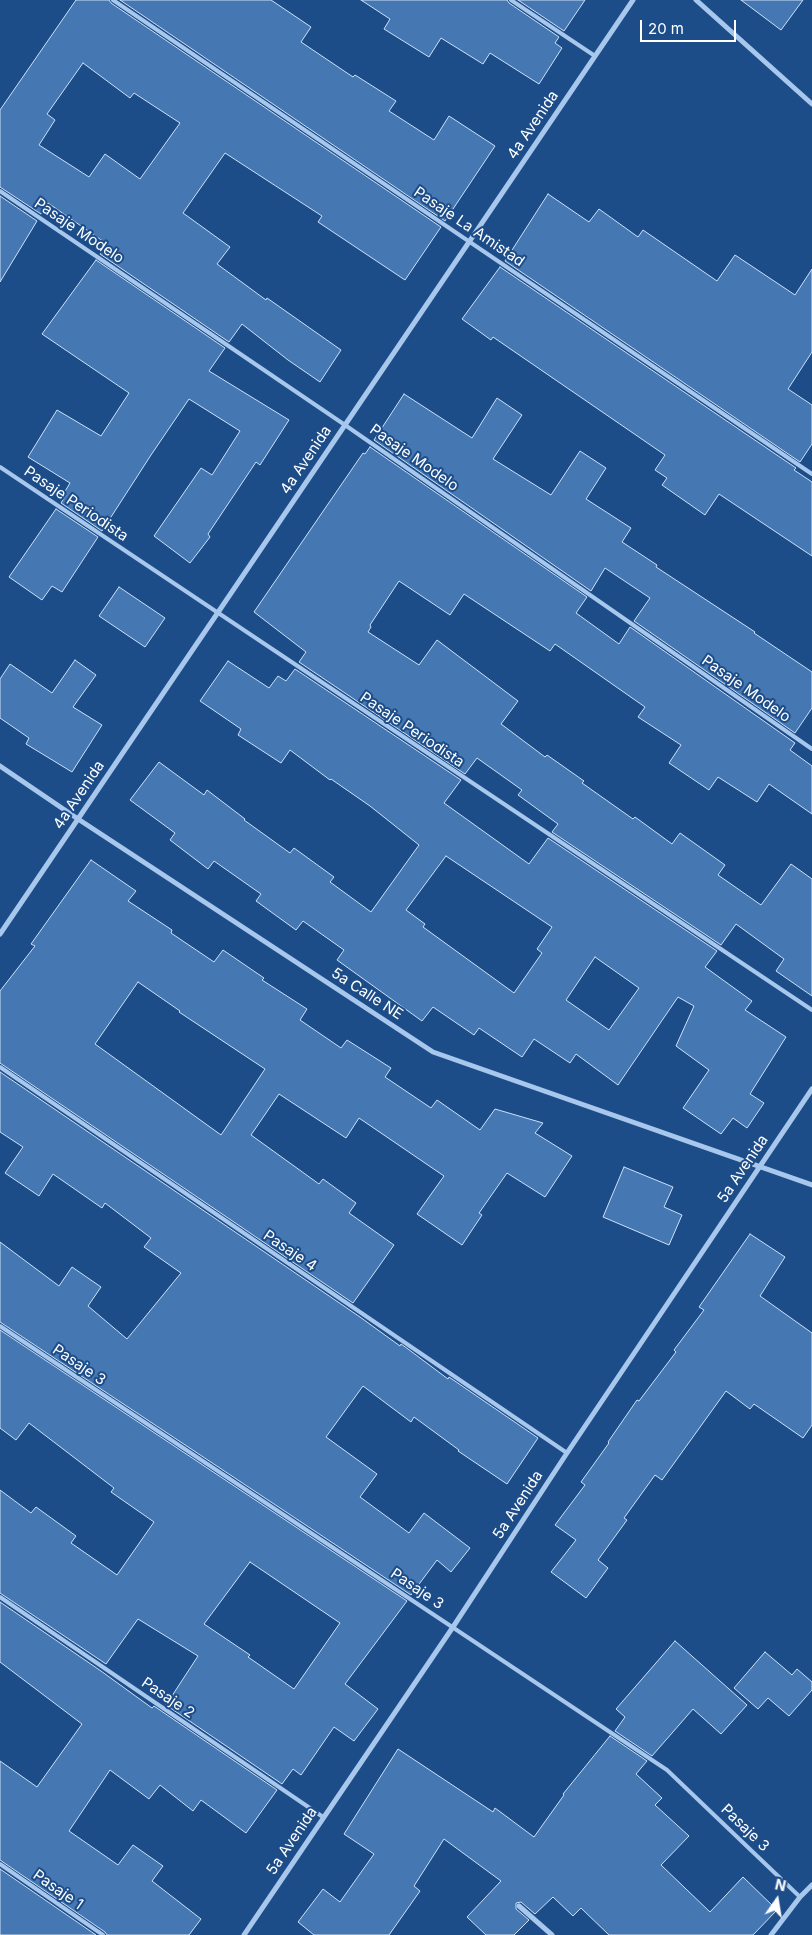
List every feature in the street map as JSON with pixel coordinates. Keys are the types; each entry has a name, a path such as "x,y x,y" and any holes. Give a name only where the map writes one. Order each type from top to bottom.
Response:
{"street":[{"name":"4a Avenida","path":"0,934 633,0"},
{"path":"696,0 812,104"},
{"name":"5a Calle NE","path":"0,766 78,820 433,1052 759,1168 812,1185"},
{"name":"5a Avenida","path":"244,1935 453,1627 567,1453 812,1088"},
{"path":"771,1935 800,1897 812,1885"},
{"path":"519,1906 552,1935"}],"lane":[{"name":"Pasaje La Amistad","path":"114,0 812,474"},
{"path":"512,0 595,56"},
{"name":"Pasaje Modelo","path":"0,191 345,425 812,749"},
{"name":"Pasaje Periodista","path":"0,467 812,1010"},
{"name":"Pasaje 4","path":"0,1068 567,1453"},
{"name":"Pasaje 3","path":"0,1326 667,1770 800,1897"},
{"name":"Pasaje 2","path":"0,1597 323,1817"},
{"name":"Pasaje 1","path":"0,1864 103,1935"}],"building":[{"path":"76,0 109,0 441,227 405,280 318,222 322,216 225,153 183,213 230,247 217,264 266,300 267,298 341,350 320,382 242,324 229,342 100,254 107,244 48,203 41,214 0,187 0,110","holes":["83,63 130,98 134,93 180,123 140,179 105,154 89,177 39,145 55,120 47,114"]},
{"path":"120,0 271,0 311,27 301,42 353,77 355,75 396,101 389,111 434,140 449,116 495,146 445,221"},
{"path":"361,0 507,0 559,37 555,43 562,48 539,84 490,53 483,64 441,38 429,57 384,29 390,19"},
{"path":"518,0 585,0 564,31"},
{"path":"741,0 803,0 781,30"},
{"path":"548,194 589,222 599,209 638,237 643,230 717,281 735,255 795,295 812,269 812,352 788,389 812,405 812,444 800,462 505,261"},
{"path":"0,196 37,221 0,282"},
{"path":"96,260 225,348 209,371 289,420 260,465 256,462 208,534 210,537 190,563 154,536 201,468 212,475 240,431 189,399 102,531 61,503 70,483 28,457 57,410 101,436 129,393 42,334"},
{"path":"500,267 796,468 794,470 812,482 812,556 719,494 705,515 662,485 667,478 655,470 665,455 493,337 491,340 462,319"},
{"path":"404,394 472,438 497,398 522,415 493,459 551,495 580,451 606,468 586,499 631,528 622,542 812,672 812,708 795,733 634,621 650,598 605,568 591,591 374,440"},
{"path":"370,447 587,597 576,613 619,644 630,627 795,743 790,750 812,766 812,814 769,784 757,802 718,777 709,790 669,763 681,745 638,717 645,707 555,644 550,651 464,594 450,615 399,581 370,625 371,627 368,632 419,665 437,640 518,701 501,724 545,757 547,755 584,781 582,783 633,819 635,817 672,844 680,833 725,865 718,875 761,905 791,864 812,879 812,996 776,971 784,959 736,924 721,945 552,832 558,824 518,795 522,790 477,758 465,774 299,662 306,652 254,612 363,453 365,454"},
{"path":"56,509 98,537 62,592 52,586 42,600 9,577"},
{"path":"119,587 165,618 145,647 99,616"},
{"path":"75,660 96,675 73,707 102,725 72,772 26,744 29,738 0,718 0,679 10,664 52,693"},
{"path":"228,661 269,688 278,676 286,681 295,669 461,780 444,803 529,864 548,838 717,951 705,967 752,1001 745,1010 786,1037 750,1094 764,1103 747,1128 733,1118 721,1134 683,1108 709,1070 676,1046 694,1006 678,997 618,1085 576,1054 570,1063 534,1039 522,1057 479,1028 474,1035 433,1007 422,1021 337,960 344,950 303,921 296,930 256,901 261,894 214,861 208,869 170,840 175,833 130,800 159,762 204,795 207,790 244,820 290,853 294,848 334,877 330,882 371,912 419,845 370,806 330,780 290,750 281,763 238,735 241,729 200,701","holes":["446,856 552,927 537,949 542,953 514,993 423,927 425,924 406,910","595,957 639,988 609,1030 566,1000"]},
{"path":"91,860 136,891 128,901 172,930 171,933 214,962 223,950 264,978 262,980 307,1009 300,1020 341,1048 347,1040 391,1068 385,1077 431,1108 437,1100 480,1130 495,1109 543,1123 535,1133 572,1156 545,1197 507,1173 479,1213 482,1215 462,1245 417,1214 444,1176 359,1118 346,1138 279,1094 251,1135 319,1184 323,1179 356,1203 349,1213 394,1245 353,1303 0,1063 0,991 35,946 31,944","holes":["138,982 265,1069 221,1135 95,1044"]},
{"path":"0,1072 400,1346 401,1344 448,1379 449,1377 538,1438 507,1484 458,1451 414,1417 411,1422 363,1386 326,1437 377,1474 360,1497 409,1533 424,1513 470,1548 451,1572 437,1560 411,1595 0,1322 0,1242 59,1286 72,1267 101,1287 88,1306 127,1339 181,1273 144,1247 151,1238 105,1203 102,1208 53,1174 39,1196 5,1173 23,1147 0,1132"},
{"path":"624,1167 673,1187 664,1207 682,1215 669,1245 603,1217"},
{"path":"750,1234 785,1257 760,1296 812,1333 812,1425 803,1438 754,1404 750,1409 726,1391 662,1480 655,1475 624,1518 627,1520 598,1560 608,1568 586,1598 551,1572 576,1540 555,1525 585,1485 581,1482 637,1400 639,1401 676,1352 674,1350 704,1310 699,1307"},
{"path":"0,1330 407,1601 345,1684 378,1709 354,1741 334,1727 301,1775 293,1769 282,1784 166,1705 198,1656 138,1619 106,1664 0,1593 0,1490 31,1513 36,1507 76,1536 71,1543 117,1575 154,1522 111,1492 114,1488 29,1423 16,1440 0,1428","holes":["250,1562 340,1623 294,1689 248,1657 250,1655 204,1624"]},
{"path":"0,1602 152,1708 154,1706 277,1790 246,1833 201,1800 193,1811 160,1785 149,1799 110,1770 69,1831 118,1865 133,1845 163,1866 152,1881 201,1919 189,1935 107,1935 0,1860 0,1761 37,1787 82,1724 0,1662"},
{"path":"675,1641 747,1705 721,1734 693,1709 652,1756 615,1731 625,1717 616,1709"},
{"path":"765,1652 792,1675 797,1669 812,1682 812,1690 789,1716 768,1698 758,1709 734,1688"},
{"path":"610,1736 647,1761 636,1774 662,1798 655,1805 689,1836 661,1865 710,1912 743,1877 777,1910 753,1935 609,1935 581,1908 573,1916 553,1897 535,1914 521,1902 516,1903 516,1909 529,1920 514,1935 486,1935 467,1917 501,1881 444,1839 414,1886 420,1891 389,1935 314,1935 298,1922 323,1889 340,1902 374,1854 344,1834 398,1749 493,1812 495,1808 534,1837 563,1794"},
{"path":"0,1869 96,1935 0,1935"}]}
